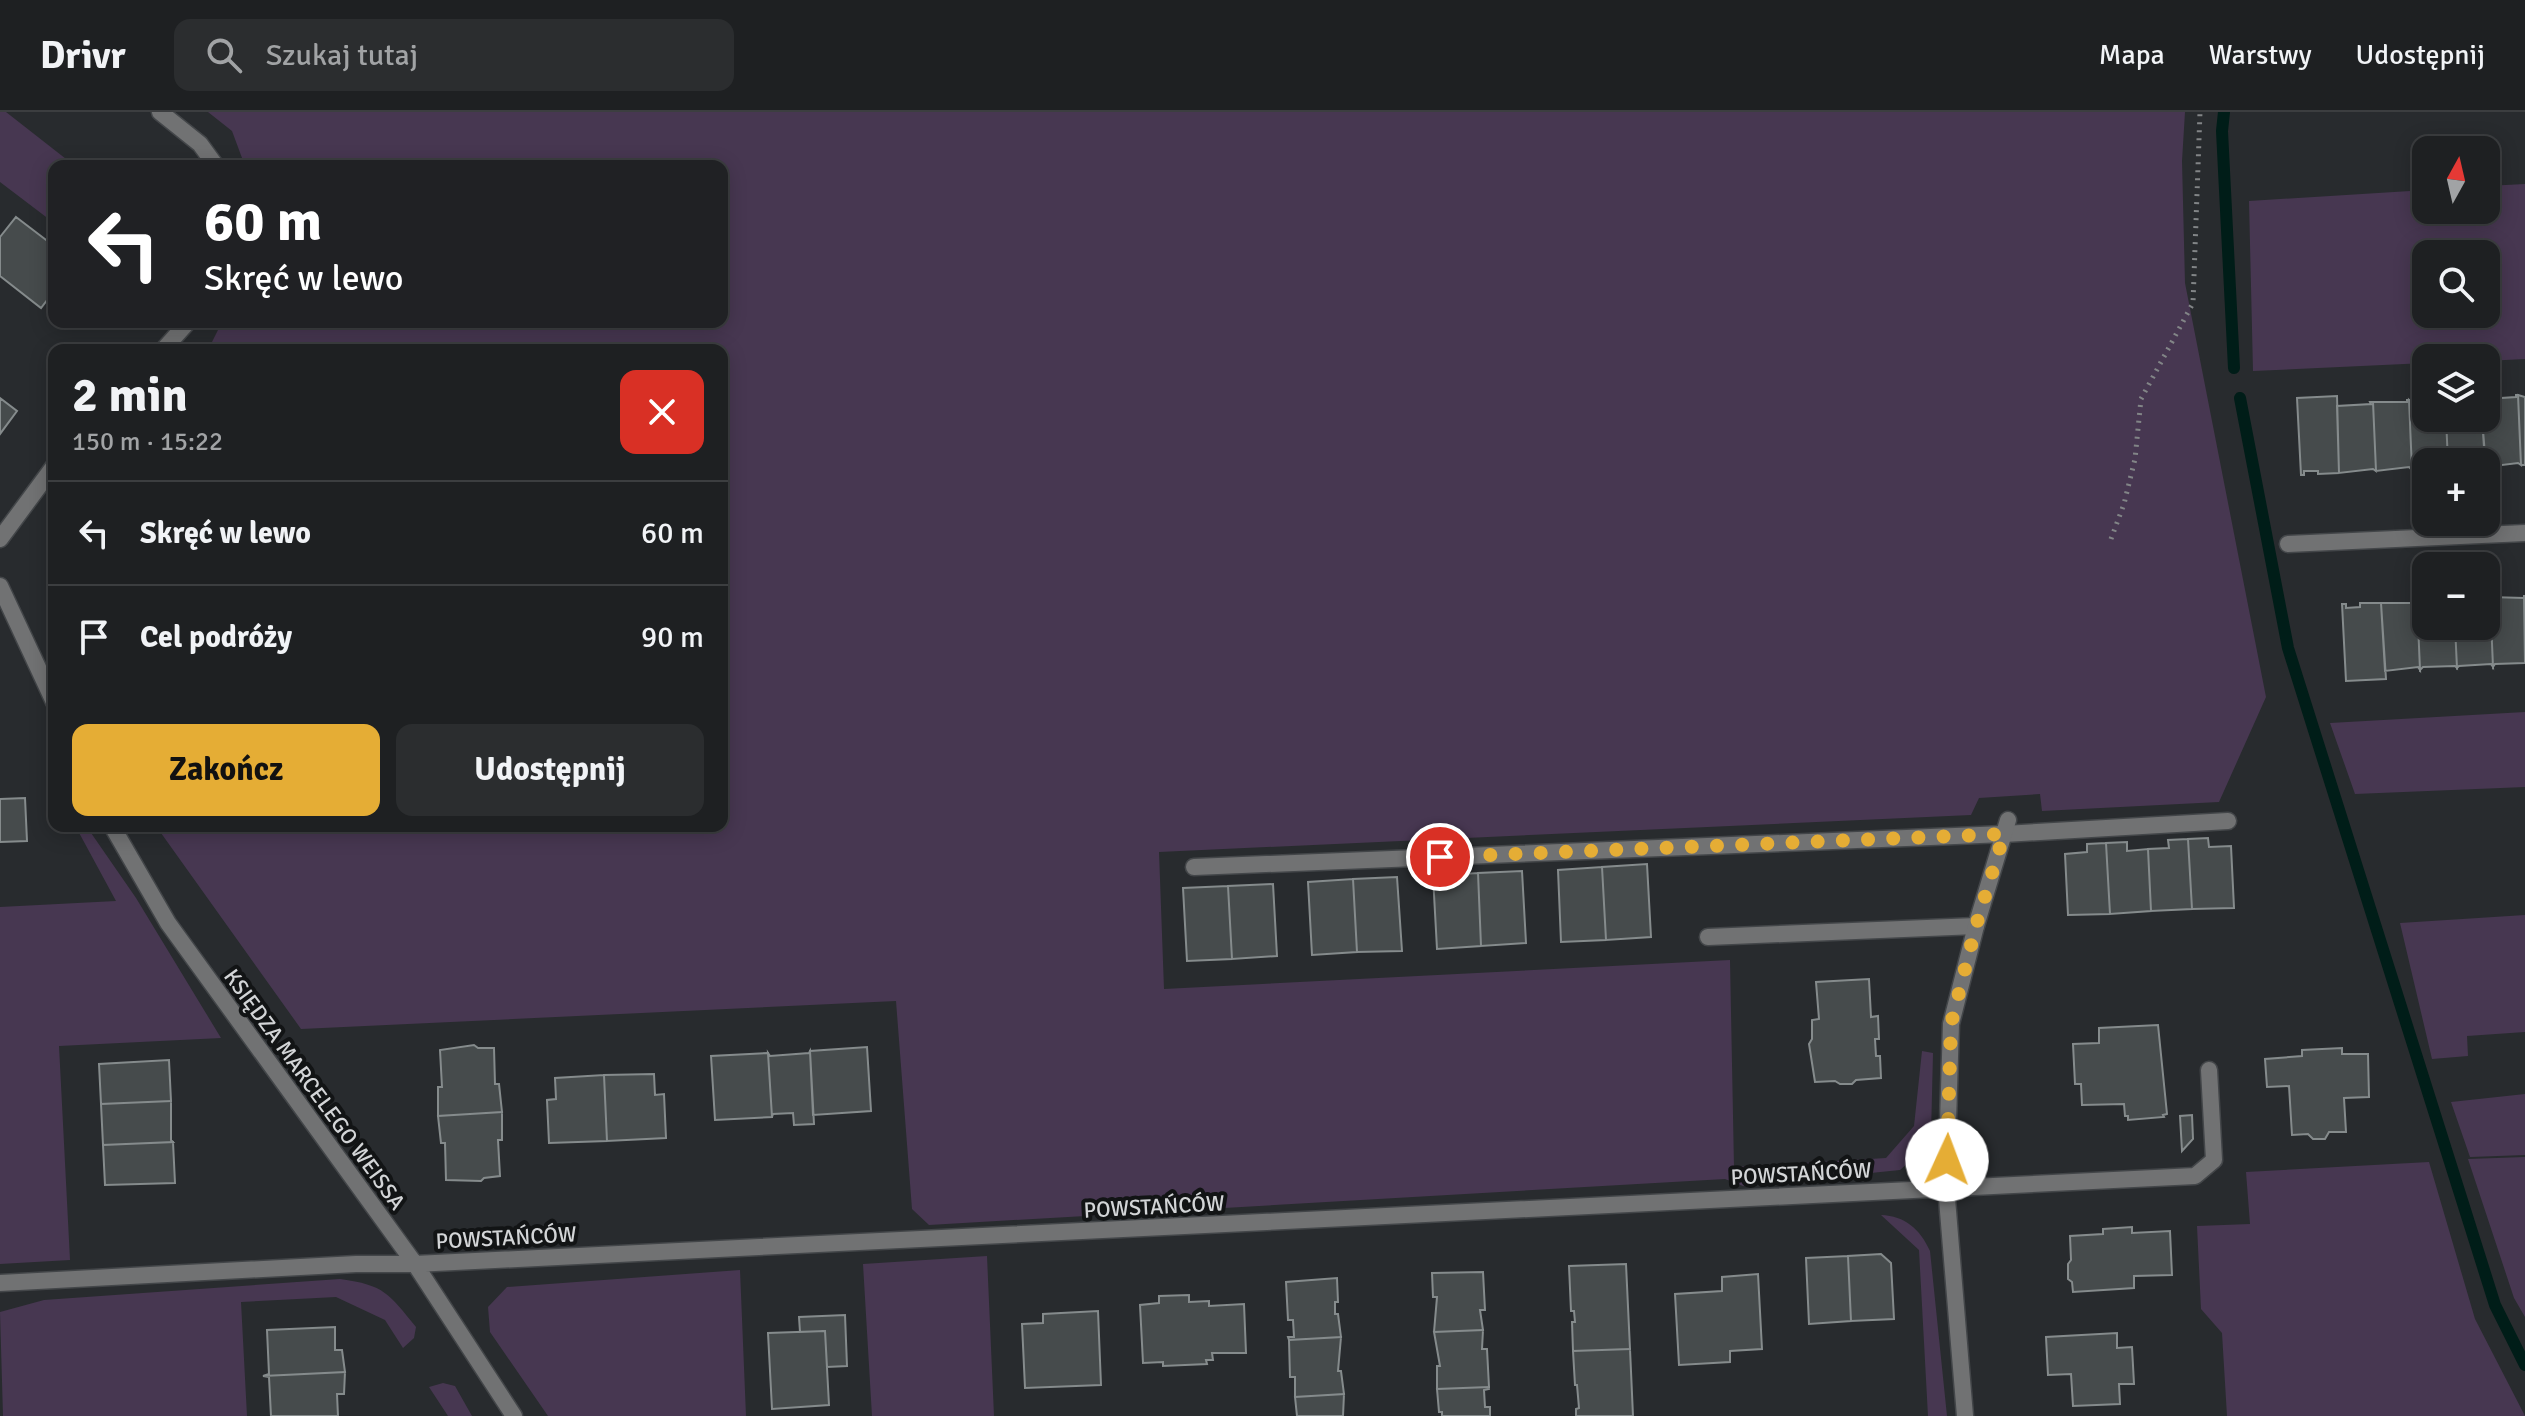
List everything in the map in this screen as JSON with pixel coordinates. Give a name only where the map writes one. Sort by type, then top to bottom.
[{"type":"street","points":[[160,112],[200,144],[212,160]]},
{"type":"street","points":[[168,344],[183,328]]},
{"type":"street","points":[[0,539],[48,474]]},
{"type":"street","points":[[2288,544],[2525,533]]},
{"type":"street","points":[[0,586],[48,689]]},
{"type":"street","points":[[1194,867],[2006,827],[2228,821]]},
{"type":"street","points":[[1965,1416],[1946,1187],[1951,1024],[2006,827]]},
{"type":"street","name":"KSIĘDZA MARCELEGO WEISSA","points":[[115,832],[168,923],[415,1264],[514,1416]]},
{"type":"street","points":[[1708,937],[1976,926]]},
{"type":"street","name":"POWSTAŃCÓW","points":[[0,1283],[2195,1176],[2214,1160],[2209,1070]]},
{"type":"path","points":[[2111,539],[2135,459],[2141,399],[2193,303],[2200,112]]},
{"type":"shaded area","points":[[0,112],[6,112],[67,160],[48,160],[48,218],[0,182]]},
{"type":"shaded area","points":[[208,112],[2185,112],[2182,161],[2185,283],[2266,697],[2219,802],[2042,811],[2040,794],[1979,798],[1971,815],[1159,852],[1164,989],[1730,960],[1734,1167],[1886,1158],[1914,1126],[1922,1051],[1933,1053],[1931,1135],[1926,1147],[1900,1170],[1743,1186],[1725,1179],[929,1225],[912,1209],[896,1001],[301,1029],[160,832],[728,832],[728,344],[211,344],[219,328],[728,328],[728,160],[243,160],[232,131]]},
{"type":"shaded area","points":[[2525,184],[2525,359],[2500,360],[2500,344],[2412,344],[2412,364],[2253,371],[2249,201],[2412,191],[2412,224],[2500,224],[2500,185]]},
{"type":"shaded area","points":[[2525,712],[2525,787],[2355,794],[2330,723]]},
{"type":"shaded area","points":[[79,832],[90,832],[136,898],[221,1038],[59,1046],[70,1260],[0,1264],[0,907],[116,901]]},
{"type":"shaded area","points":[[2525,915],[2525,1032],[2467,1036],[2468,1056],[2432,1059],[2400,923]]},
{"type":"shaded area","points":[[2525,1094],[2525,1155],[2470,1157],[2451,1102]]},
{"type":"shaded area","points":[[2525,1157],[2525,1317],[2514,1298],[2468,1159]]},
{"type":"shaded area","points":[[2429,1162],[2475,1319],[2525,1416],[2227,1416],[2222,1333],[2201,1309],[2197,1226],[2250,1224],[2246,1172]]},
{"type":"shaded area","points":[[1881,1215],[1911,1225],[1930,1251],[1947,1416],[1928,1416],[1919,1250]]},
{"type":"shaded area","points":[[987,1256],[994,1416],[872,1416],[863,1264]]},
{"type":"shaded area","points":[[740,1270],[746,1416],[548,1416],[490,1332],[488,1307],[507,1287]]},
{"type":"shaded area","points":[[340,1279],[367,1284],[385,1293],[416,1327],[414,1338],[403,1348],[385,1320],[336,1297],[241,1302],[247,1416],[3,1416],[0,1312],[44,1300]]},
{"type":"shaded area","points":[[443,1383],[455,1386],[472,1416],[448,1416],[429,1387]]},
{"type":"building","points":[[16,217],[48,241],[48,299],[41,308],[0,276],[0,237]]},
{"type":"building","points":[[2518,395],[2521,465],[2500,465],[2500,448],[2484,448],[2483,432],[2500,432],[2500,398]]},
{"type":"building","points":[[2518,395],[2525,397],[2525,465],[2521,465]]},
{"type":"building","points":[[2337,396],[2339,473],[2304,471],[2301,475],[2297,398]]},
{"type":"building","points":[[0,398],[17,411],[0,434]]},
{"type":"building","points":[[2409,400],[2412,470],[2409,467],[2376,471],[2373,402]]},
{"type":"building","points":[[2409,400],[2412,402],[2412,432],[2447,432],[2447,448],[2412,448],[2412,470]]},
{"type":"building","points":[[2373,402],[2376,471],[2339,473],[2337,406]]},
{"type":"building","points":[[2447,432],[2483,432],[2484,448],[2447,448]]},
{"type":"building","points":[[2524,595],[2525,663],[2495,664],[2493,667],[2492,640],[2500,640],[2500,597],[2524,598]]},
{"type":"building","points":[[2360,603],[2381,603],[2386,679],[2346,681],[2342,604],[2346,604],[2346,608],[2360,607]]},
{"type":"building","points":[[2381,603],[2412,603],[2412,640],[2419,640],[2420,670],[2418,667],[2385,671]]},
{"type":"building","points":[[2419,640],[2456,640],[2457,668],[2423,667],[2420,670]]},
{"type":"building","points":[[2456,640],[2492,640],[2493,667],[2491,664],[2457,668]]},
{"type":"building","points":[[25,798],[27,841],[0,842],[0,799]]},
{"type":"building","points":[[2208,838],[2209,847],[2231,846],[2234,908],[2192,909],[2188,839]]},
{"type":"building","points":[[2188,839],[2192,909],[2151,911],[2148,849],[2169,848],[2168,840]]},
{"type":"building","points":[[2127,842],[2127,851],[2148,849],[2151,911],[2110,914],[2106,843]]},
{"type":"building","points":[[2106,843],[2110,914],[2068,915],[2065,854],[2087,852],[2087,844]]},
{"type":"building","points":[[1647,864],[1651,937],[1606,940],[1602,867]]},
{"type":"building","points":[[1602,867],[1606,940],[1561,942],[1558,870]]},
{"type":"building","points":[[1522,871],[1526,943],[1481,946],[1478,873]]},
{"type":"building","points":[[1478,873],[1481,946],[1437,949],[1433,876]]},
{"type":"building","points":[[1397,877],[1402,951],[1357,952],[1353,879]]},
{"type":"building","points":[[1353,879],[1357,952],[1312,955],[1308,882]]},
{"type":"building","points":[[1273,884],[1277,956],[1232,959],[1228,886]]},
{"type":"building","points":[[1228,886],[1232,959],[1187,961],[1183,888]]},
{"type":"building","points":[[1869,979],[1871,1017],[1878,1016],[1879,1039],[1875,1039],[1881,1078],[1856,1080],[1852,1084],[1815,1082],[1809,1044],[1812,1020],[1819,1019],[1816,982]]},
{"type":"building","points":[[2158,1025],[2167,1114],[2164,1117],[2128,1120],[2124,1104],[2082,1105],[2081,1084],[2075,1084],[2073,1044],[2099,1043],[2099,1028]]},
{"type":"building","points":[[474,1045],[494,1048],[495,1084],[499,1084],[502,1112],[438,1116],[438,1087],[442,1087],[440,1050]]},
{"type":"building","points":[[867,1047],[871,1111],[813,1115],[810,1051]]},
{"type":"building","points":[[2342,1048],[2342,1054],[2368,1054],[2369,1097],[2344,1098],[2346,1132],[2329,1132],[2325,1139],[2313,1139],[2308,1134],[2292,1135],[2289,1086],[2267,1087],[2265,1059],[2302,1056],[2302,1050]]},
{"type":"building","points":[[810,1051],[814,1124],[794,1125],[793,1113],[773,1114],[772,1117],[768,1053],[770,1056]]},
{"type":"building","points":[[768,1053],[772,1117],[715,1120],[711,1056]]},
{"type":"building","points":[[169,1060],[171,1101],[101,1104],[99,1064]]},
{"type":"building","points":[[654,1074],[655,1095],[664,1094],[666,1138],[607,1141],[604,1075]]},
{"type":"building","points":[[604,1075],[607,1141],[549,1143],[547,1100],[556,1099],[555,1078]]},
{"type":"building","points":[[171,1101],[173,1142],[103,1145],[101,1104]]},
{"type":"building","points":[[502,1112],[502,1140],[498,1140],[500,1176],[481,1181],[446,1180],[445,1143],[441,1143],[438,1116]]},
{"type":"building","points":[[2192,1115],[2193,1139],[2182,1151],[2180,1116]]},
{"type":"building","points":[[173,1142],[175,1183],[105,1185],[103,1145]]},
{"type":"building","points":[[2132,1227],[2132,1233],[2170,1231],[2172,1275],[2134,1276],[2134,1288],[2073,1292],[2072,1282],[2068,1279],[2070,1236],[2103,1234],[2103,1229]]},
{"type":"building","points":[[1881,1254],[1891,1263],[1894,1319],[1851,1321],[1848,1256]]},
{"type":"building","points":[[1848,1256],[1851,1321],[1809,1324],[1806,1258]]},
{"type":"building","points":[[1626,1264],[1630,1349],[1573,1351],[1572,1322],[1575,1322],[1574,1311],[1571,1311],[1569,1266]]},
{"type":"building","points":[[1483,1272],[1485,1310],[1480,1310],[1483,1330],[1434,1332],[1437,1297],[1433,1297],[1432,1273]]},
{"type":"building","points":[[1758,1274],[1762,1349],[1730,1351],[1730,1362],[1679,1365],[1675,1294],[1722,1291],[1722,1277]]},
{"type":"building","points":[[1337,1278],[1335,1314],[1338,1314],[1341,1337],[1289,1340],[1288,1337],[1294,1337],[1293,1320],[1288,1320],[1286,1282]]},
{"type":"building","points":[[1189,1295],[1189,1302],[1209,1301],[1209,1306],[1244,1304],[1246,1353],[1212,1353],[1213,1360],[1206,1360],[1207,1364],[1163,1366],[1163,1362],[1143,1363],[1140,1305],[1159,1303],[1159,1296]]},
{"type":"building","points":[[1098,1311],[1101,1385],[1025,1388],[1022,1324],[1043,1323],[1043,1314]]},
{"type":"building","points":[[845,1315],[847,1366],[827,1367],[825,1331],[800,1332],[799,1317]]},
{"type":"building","points":[[335,1327],[335,1350],[342,1350],[345,1372],[263,1376],[269,1374],[267,1330]]},
{"type":"building","points":[[1483,1330],[1482,1349],[1487,1349],[1489,1387],[1437,1389],[1437,1366],[1440,1366],[1434,1332]]},
{"type":"building","points":[[825,1331],[829,1405],[772,1409],[768,1333]]},
{"type":"building","points":[[2117,1333],[2117,1348],[2132,1347],[2134,1384],[2119,1384],[2120,1404],[2073,1406],[2071,1374],[2048,1375],[2046,1337]]},
{"type":"building","points":[[1341,1337],[1338,1371],[1341,1371],[1344,1394],[1295,1397],[1295,1377],[1290,1377],[1289,1340]]},
{"type":"building","points":[[1630,1349],[1633,1416],[1576,1416],[1576,1409],[1579,1408],[1573,1351]]},
{"type":"building","points":[[345,1372],[344,1394],[337,1394],[338,1416],[271,1416],[269,1377],[263,1376]]},
{"type":"building","points":[[1489,1387],[1484,1390],[1485,1407],[1490,1407],[1490,1416],[1442,1416],[1439,1412],[1437,1389]]},
{"type":"building","points":[[1344,1394],[1343,1416],[1297,1416],[1295,1397]]},
{"type":"waterway","points":[[2224,112],[2222,131],[2234,368]]},
{"type":"waterway","points":[[2240,398],[2288,648],[2495,1305],[2525,1365]]},
{"type":"route","points":[[1440,857],[2004,834],[1951,1024],[1947,1160]]}]
